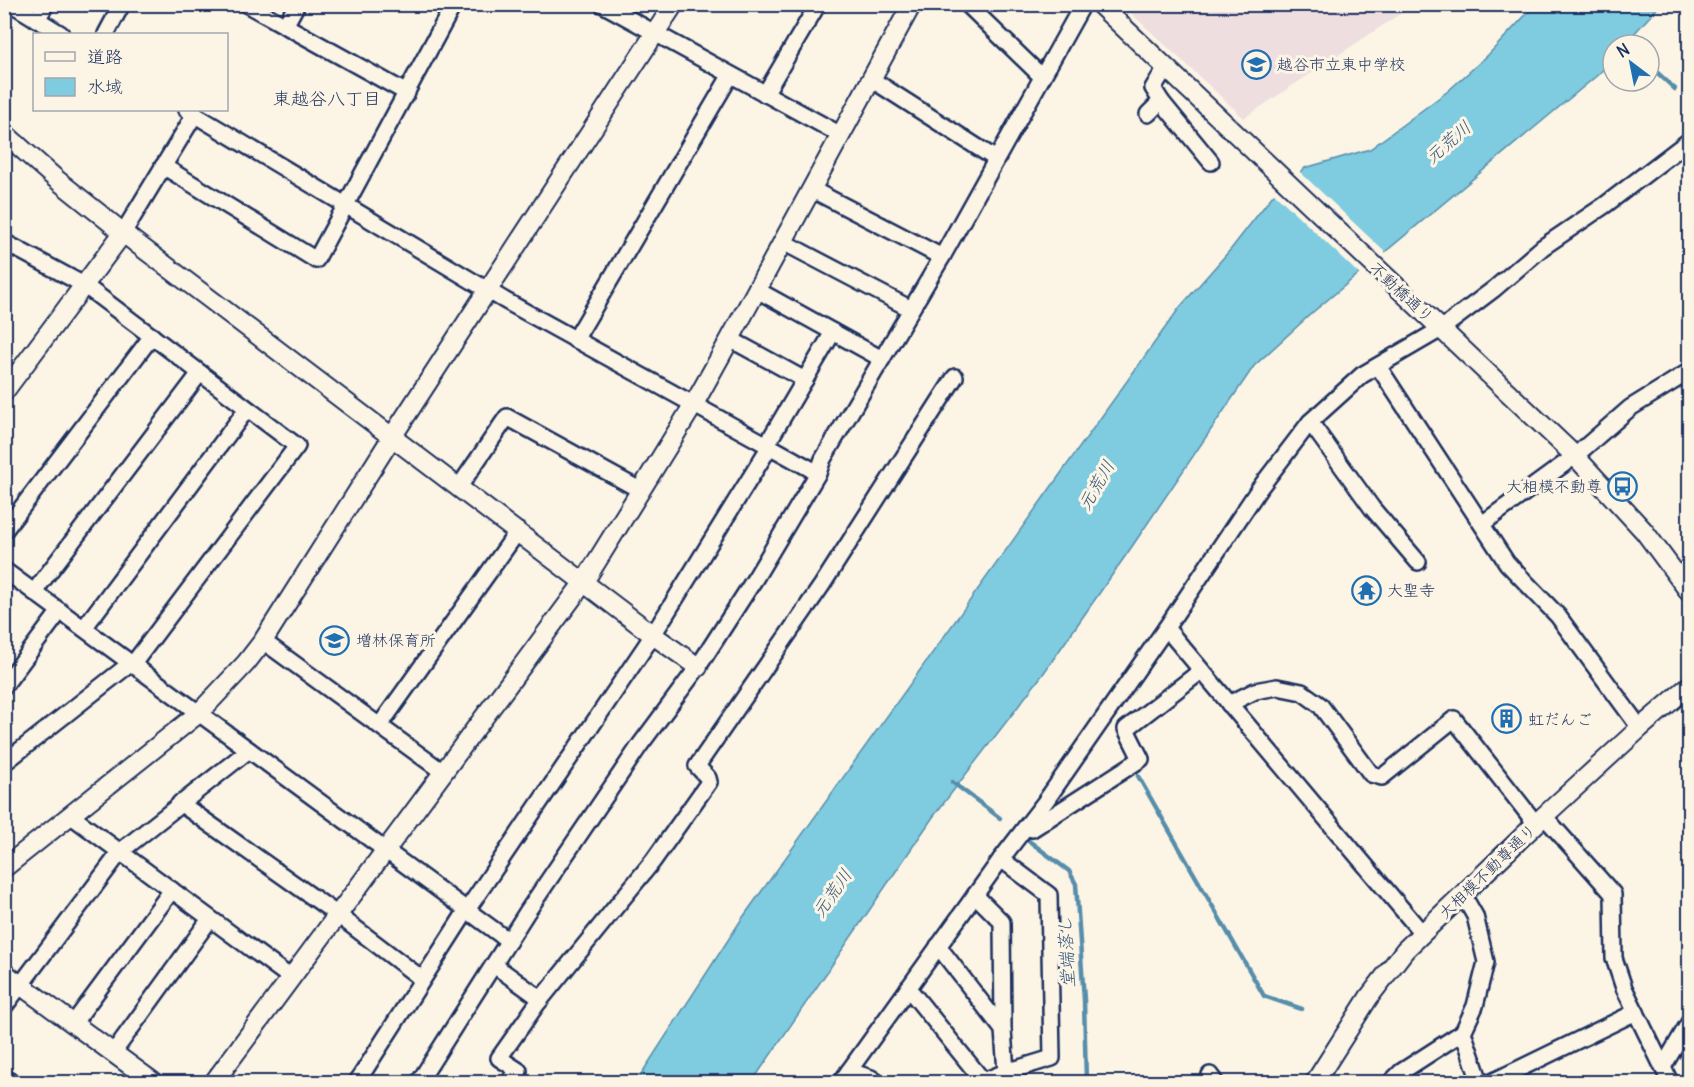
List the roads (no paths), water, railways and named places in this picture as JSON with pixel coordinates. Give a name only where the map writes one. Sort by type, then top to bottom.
[{"type":"street","points":[[12,4],[59,33]]},
{"type":"street","points":[[37,20],[46,4]]},
{"type":"street","points":[[107,33],[122,4]]},
{"type":"street","points":[[246,4],[407,93]]},
{"type":"street","points":[[285,26],[297,4]]},
{"type":"street","points":[[163,166],[316,260],[454,4]]},
{"type":"street","points":[[602,4],[841,135]]},
{"type":"street","points":[[4,868],[199,713],[246,663],[263,641],[392,437],[674,4]]},
{"type":"street","points":[[765,94],[818,4]]},
{"type":"street","points":[[214,1083],[584,582],[730,339],[912,4]]},
{"type":"street","points":[[967,4],[1042,77]]},
{"type":"street","points":[[419,1083],[509,941],[640,746],[698,667],[756,577],[942,257],[1083,4]]},
{"type":"street","name":"不動橋通り","points":[[1099,4],[1575,456],[1644,531],[1689,593]]},
{"type":"street","points":[[1165,69],[1153,88],[1211,162]]},
{"type":"street","points":[[575,340],[730,76]]},
{"type":"street","points":[[871,79],[996,159]]},
{"type":"street","points":[[1148,114],[1161,101]]},
{"type":"street","points":[[4,392],[123,233],[163,166],[191,112],[488,290],[818,473]]},
{"type":"street","points":[[4,133],[123,233],[698,667]]},
{"type":"street","points":[[874,1080],[845,1077],[1026,827],[1166,628],[1259,489],[1310,422],[1362,375],[1441,329],[1494,289],[1542,247],[1605,205],[1689,140]]},
{"type":"street","points":[[811,189],[942,257]]},
{"type":"street","points":[[4,242],[84,285],[297,446],[132,664],[4,763]]},
{"type":"street","points":[[783,242],[911,309]]},
{"type":"street","points":[[757,290],[882,359]]},
{"type":"street","points":[[357,1083],[466,910],[653,635],[768,445],[833,332]]},
{"type":"street","points":[[4,531],[152,336]]},
{"type":"street","points":[[730,339],[805,380]]},
{"type":"street","points":[[1378,366],[1507,563],[1558,616],[1640,728]]},
{"type":"street","points":[[1482,524],[1575,456],[1630,408],[1689,371]]},
{"type":"street","points":[[34,592],[200,373]]},
{"type":"street","points":[[509,1083],[519,1071],[499,1058],[541,999],[653,861],[709,782],[697,766],[822,585],[955,377]]},
{"type":"street","points":[[84,628],[247,409]]},
{"type":"street","points":[[459,487],[507,417],[640,490]]},
{"type":"street","points":[[1310,422],[1372,508],[1418,562]]},
{"type":"street","points":[[380,725],[518,531]]},
{"type":"street","points":[[4,570],[509,941]]},
{"type":"street","points":[[4,686],[60,611]]},
{"type":"street","points":[[1166,628],[1422,933]]},
{"type":"street","points":[[263,641],[442,772]]},
{"type":"street","points":[[1026,827],[1032,829],[1141,759],[1126,729],[1201,670]]},
{"type":"street","name":"大相模不動尊通り","points":[[1315,1083],[1369,997],[1405,950],[1540,820],[1689,685]]},
{"type":"street","points":[[1229,704],[1255,691],[1277,687],[1302,692],[1320,705],[1371,774],[1382,777],[1454,719],[1540,820],[1612,894],[1614,958],[1624,988],[1670,1083]]},
{"type":"street","points":[[4,1007],[121,851],[249,750]]},
{"type":"street","points":[[180,803],[338,915],[422,978]]},
{"type":"street","points":[[70,815],[291,978]]},
{"type":"street","points":[[908,988],[983,1082],[1006,1072],[1052,1058],[1049,895],[1001,859]]},
{"type":"street","points":[[73,1024],[172,890]]},
{"type":"street","points":[[975,895],[1002,922],[1002,1030],[1006,1072]]},
{"type":"street","points":[[1390,1083],[1401,1072],[1463,1032],[1475,1006],[1486,962],[1475,916],[1463,895]]},
{"type":"street","points":[[113,1053],[210,919]]},
{"type":"street","points":[[938,946],[1002,1030]]},
{"type":"street","points":[[494,965],[541,999]]},
{"type":"street","points":[[4,973],[153,1083]]},
{"type":"street","points":[[1492,1083],[1636,1012]]},
{"type":"street","points":[[1663,1067],[1689,1021]]},
{"type":"street","points":[[1463,1032],[1480,1083]]},
{"type":"street","points":[[859,1057],[874,1080]]},
{"type":"street","points":[[4,1077],[12,1083]]},
{"type":"water","name":"元荒川","points":[[1535,5],[1660,5],[1635,33],[1601,33],[1600,73],[1313,312],[1254,366],[1043,674],[933,817],[752,1082],[636,1082],[741,920],[1180,307],[1231,249],[1273,195],[1305,168],[1370,149],[1448,91],[1488,55]]},
{"type":"waterway","points":[[1661,76],[1675,89]]},
{"type":"waterway","points":[[1138,776],[1264,996],[1302,1009]]},
{"type":"waterway","name":"堂端落し","points":[[952,782],[1000,818]]},
{"type":"waterway","name":"堂端落し","points":[[1029,841],[1069,871],[1076,884],[1084,1000],[1086,1082]]},
{"type":"place","name":"越谷市立東中学校","points":[[1256,64]]},
{"type":"place","name":"大相模不動尊","points":[[1623,486]]},
{"type":"place","name":"大聖寺","points":[[1366,590]]},
{"type":"place","name":"増林保育所","points":[[335,640]]},
{"type":"place","name":"虹だんご","points":[[1507,719]]},
{"type":"district","name":"東越谷八丁目","points":[[327,98]]}]
